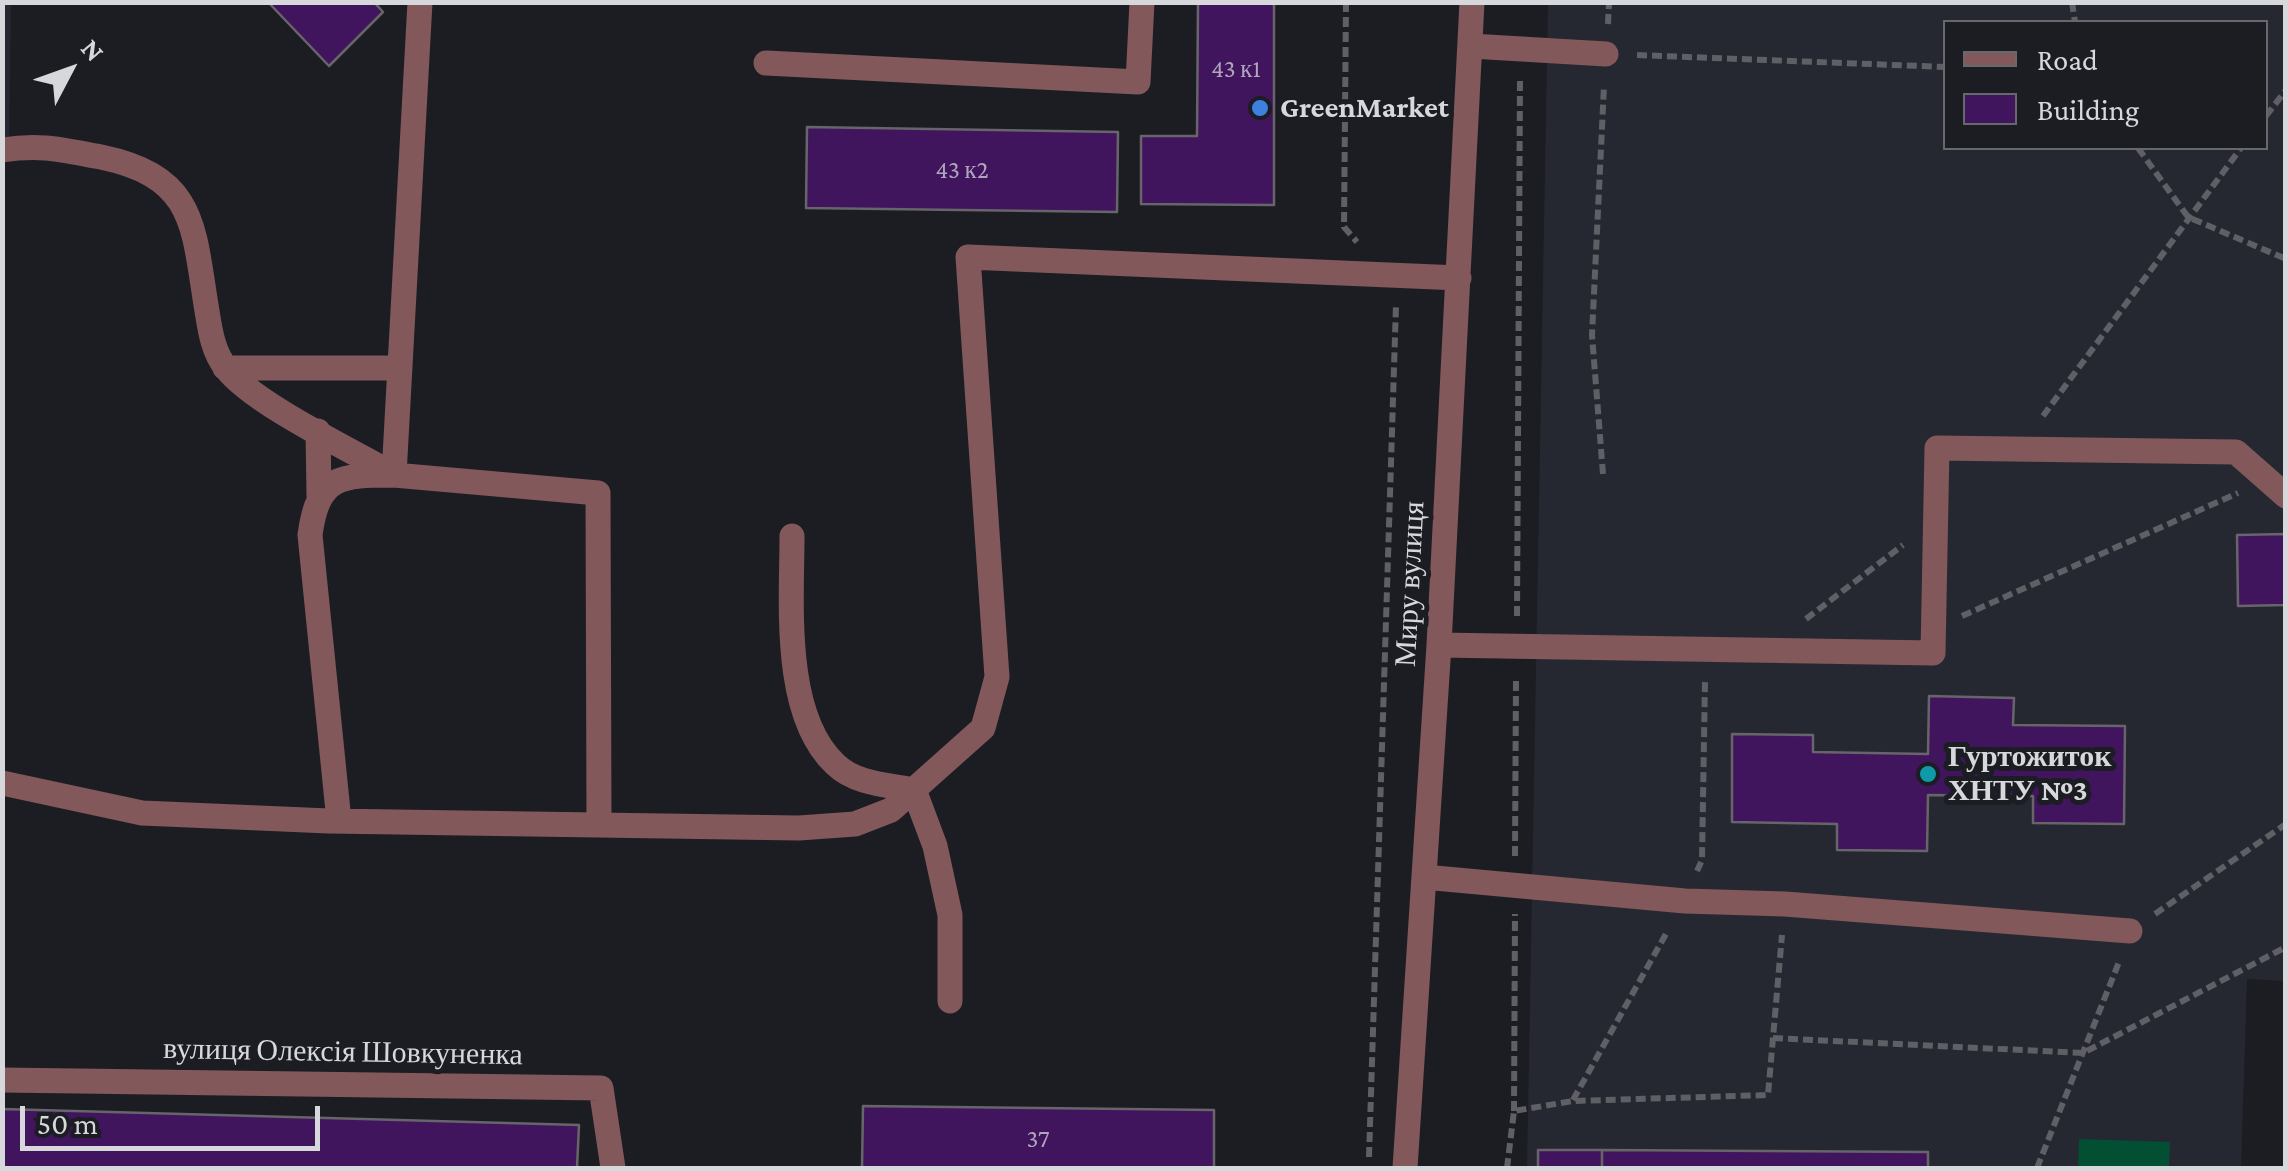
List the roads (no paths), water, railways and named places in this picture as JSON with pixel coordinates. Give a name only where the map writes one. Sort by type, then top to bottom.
[{"type":"street","points":[[394,475],[420,2]]},
{"type":"street","points":[[766,64],[1138,82],[1142,2]]},
{"type":"street","name":"Миру вулиця","points":[[1405,1168],[1439,646],[1472,2]]},
{"type":"street","points":[[1471,46],[1606,54]]},
{"type":"street","points":[[2,150],[36,144],[134,164],[163,180],[181,202],[194,233],[211,338],[226,368],[253,393],[394,475]]},
{"type":"street","points":[[2,783],[142,813],[339,821],[798,828],[855,824],[891,810],[983,728],[996,677],[968,257],[1458,278]]},
{"type":"street","points":[[226,368],[400,368]]},
{"type":"street","points":[[318,431],[320,496]]},
{"type":"street","points":[[1439,646],[1933,652],[1937,448],[2236,452],[2276,488]]},
{"type":"street","points":[[339,821],[310,535],[313,512],[332,483],[350,475],[394,475],[598,493],[599,825]]},
{"type":"street","points":[[792,536],[791,634],[802,702],[817,742],[836,766],[860,780],[914,790]]},
{"type":"street","points":[[914,790],[935,846],[950,915],[950,1002]]},
{"type":"street","points":[[1424,877],[1684,901],[1785,904],[2130,931]]},
{"type":"street","name":"вулиця Олексія Шовкуненка","points":[[2,1080],[601,1088],[613,1168]]},
{"type":"place","name":"GreenMarket","points":[[1260,108]]},
{"type":"place","name":"Гуртожиток ХНТУ №3","points":[[1928,774]]}]
